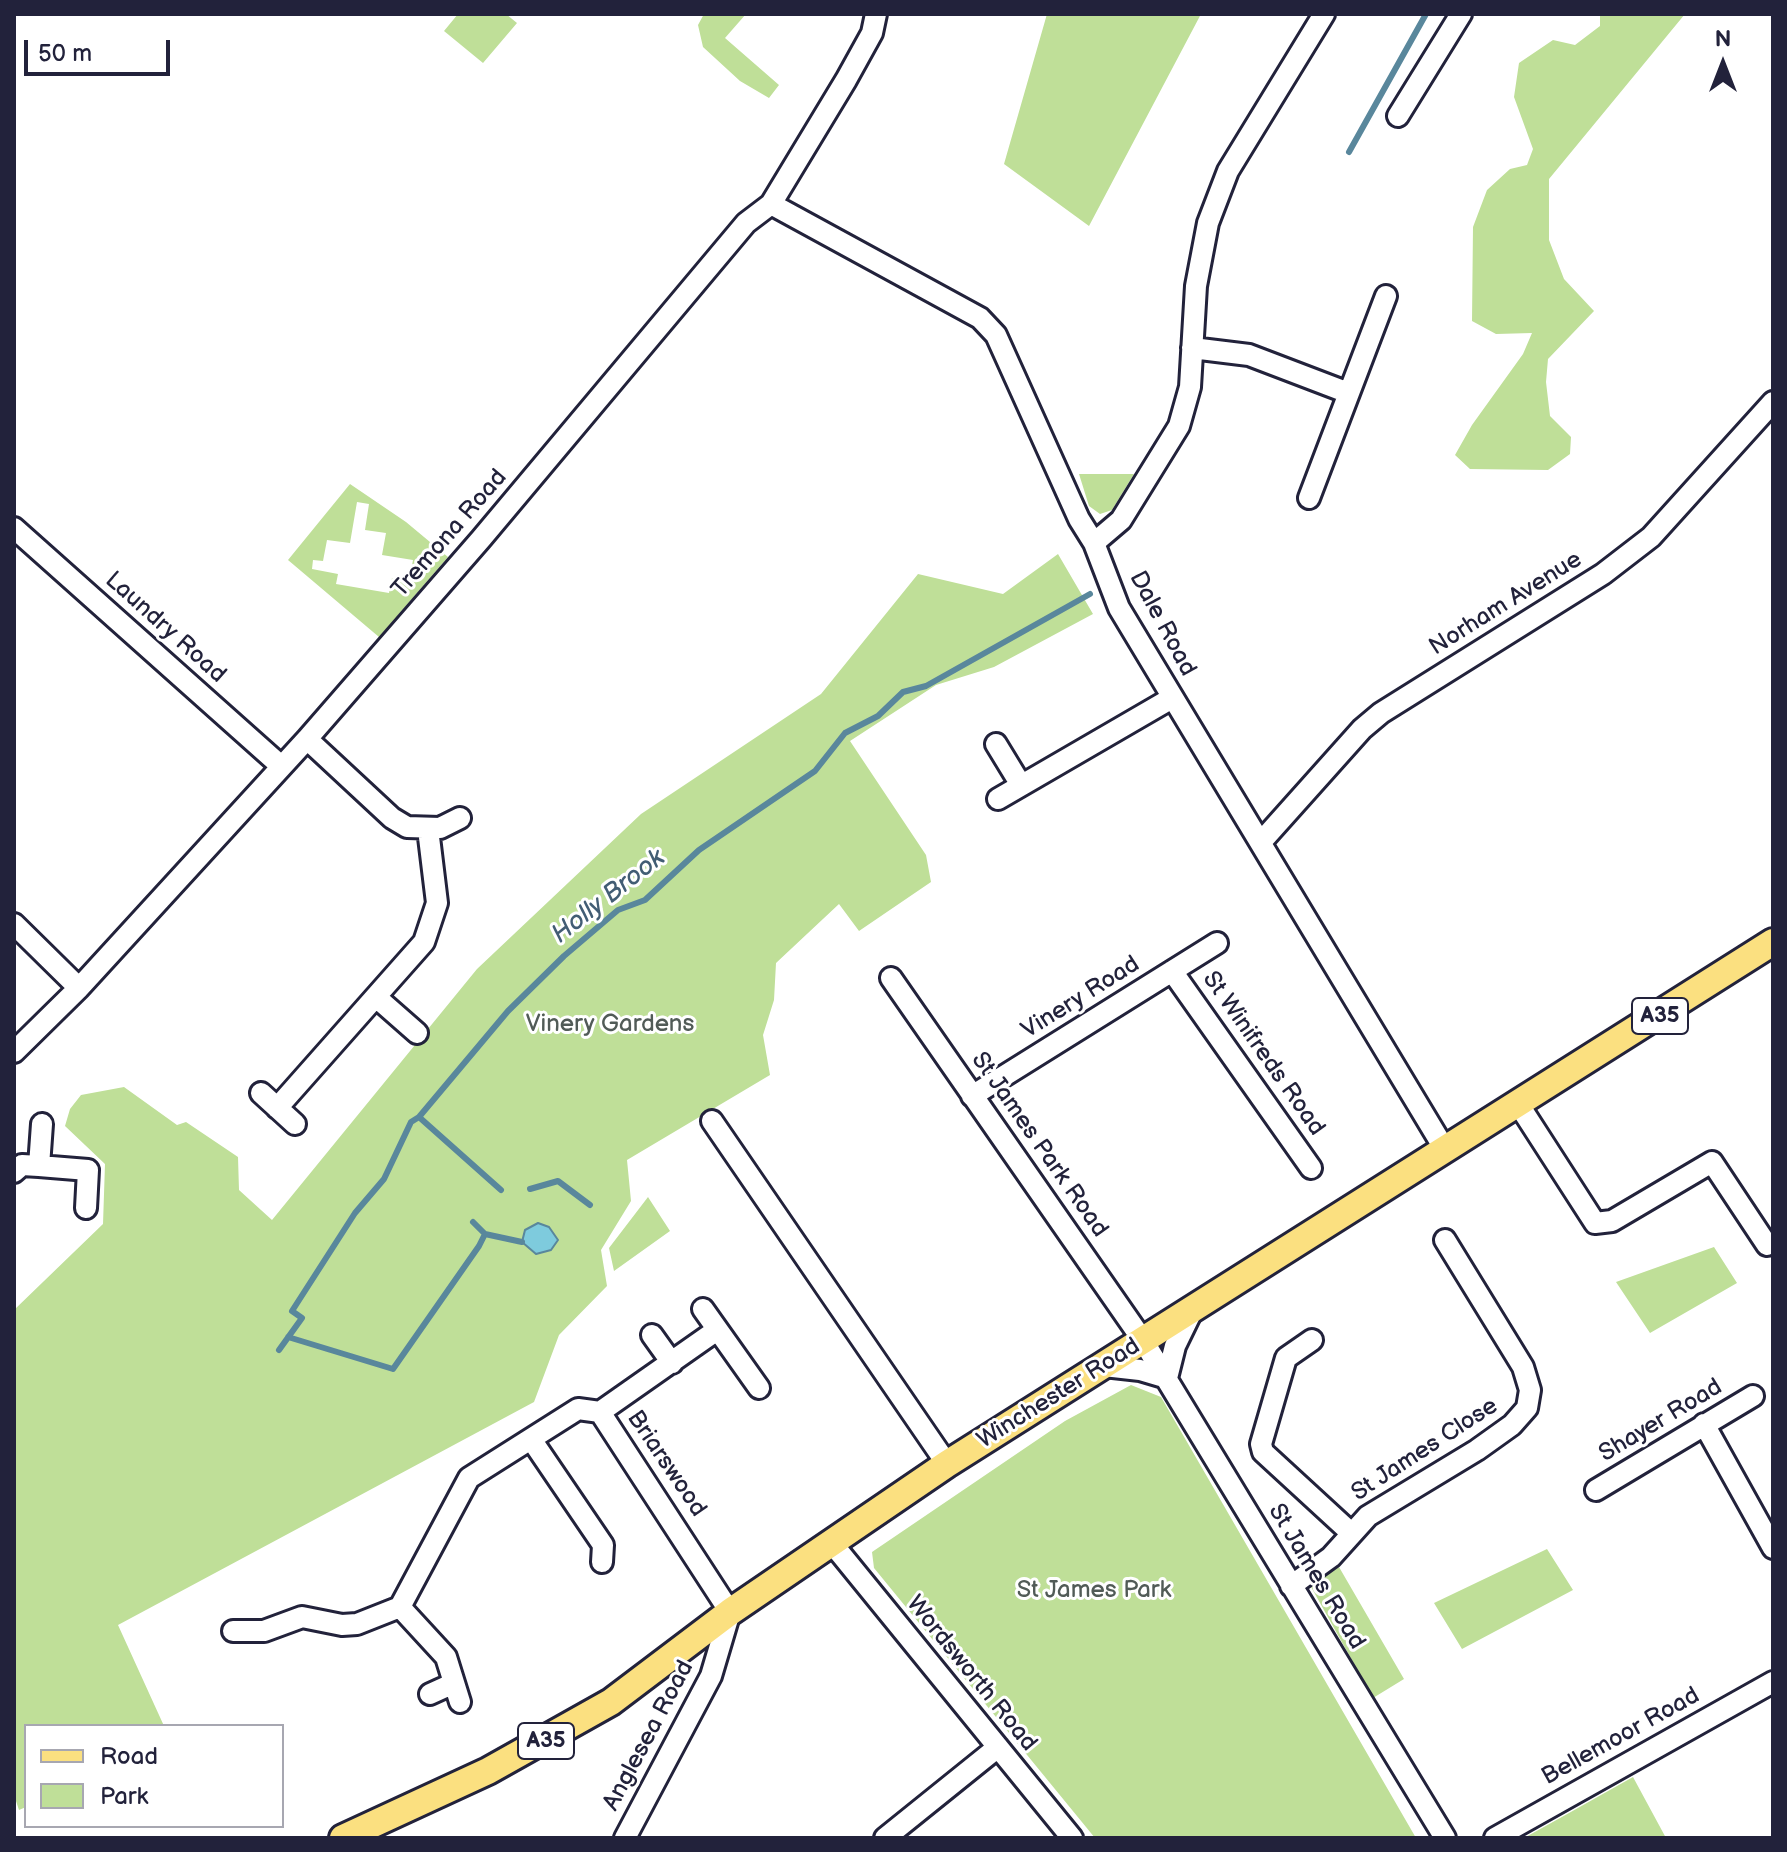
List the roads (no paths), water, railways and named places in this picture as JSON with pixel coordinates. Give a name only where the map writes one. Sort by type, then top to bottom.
[{"type":"main road","name":"Winchester Road","points":[[343,1838],[547,1740],[611,1702],[730,1612],[947,1464],[1144,1342],[1517,1102],[1685,1001],[1773,942]]},
{"type":"street","name":"Tremona Road","points":[[14,1052],[79,988],[307,739],[481,539],[746,223],[771,204],[853,69],[872,33],[876,14]]},
{"type":"street","points":[[1094,543],[1121,520],[1179,426],[1190,387],[1196,286],[1208,223],[1228,171],[1324,14]]},
{"type":"street","points":[[1398,116],[1419,99],[1461,14]]},
{"type":"street","name":"Dale Road","points":[[771,204],[980,318],[996,335],[1079,519],[1094,543],[1119,608],[1444,1148]]},
{"type":"street","points":[[1309,498],[1346,392],[1386,296]]},
{"type":"street","points":[[1192,348],[1249,355],[1346,392]]},
{"type":"street","name":"Norham Avenue","points":[[1261,842],[1362,729],[1381,713],[1603,574],[1651,537],[1772,407]]},
{"type":"street","name":"Laundry Road","points":[[14,528],[281,766]]},
{"type":"street","points":[[998,799],[1172,698]]},
{"type":"street","points":[[307,739],[392,818],[407,827],[428,829],[460,818]]},
{"type":"street","points":[[996,744],[1021,785]]},
{"type":"street","points":[[277,1108],[424,942],[437,903],[428,829]]},
{"type":"street","points":[[14,924],[79,988]]},
{"type":"street","name":"Vinery Road","points":[[972,1096],[1217,943]]},
{"type":"street","name":"St Winifreds Road","points":[[1172,971],[1311,1168]]},
{"type":"street","name":"St James Park Road","points":[[891,978],[1144,1342]]},
{"type":"street","points":[[376,997],[417,1033]]},
{"type":"street","points":[[261,1093],[295,1124]]},
{"type":"street","points":[[1517,1102],[1595,1223],[1612,1221],[1712,1162],[1767,1245]]},
{"type":"street","points":[[712,1121],[947,1464]]},
{"type":"street","points":[[39,1166],[42,1124]]},
{"type":"street","points":[[14,1172],[22,1165],[88,1170],[86,1208]]},
{"type":"street","name":"St James Close","points":[[1291,1586],[1331,1557],[1350,1532],[1368,1516],[1512,1425],[1527,1408],[1530,1390],[1523,1367],[1479,1276],[1445,1240]]},
{"type":"street","points":[[703,1309],[759,1388]]},
{"type":"street","points":[[1104,1366],[1140,1370],[1167,1378],[1175,1346],[1193,1309]]},
{"type":"street","points":[[600,1412],[717,1330]]},
{"type":"street","points":[[652,1335],[672,1363]]},
{"type":"street","name":"St James Close","points":[[1312,1340],[1286,1358],[1261,1444],[1263,1452],[1350,1532]]},
{"type":"street","name":"St James Road","points":[[1144,1342],[1445,1838]]},
{"type":"street","name":"Shayer Road","points":[[1596,1490],[1753,1396]]},
{"type":"street","name":"Briarswood","points":[[400,1607],[469,1478],[578,1409],[600,1412],[730,1612]]},
{"type":"street","points":[[1704,1424],[1773,1548]]},
{"type":"street","points":[[531,1439],[603,1545],[602,1562]]},
{"type":"street","name":"Wordsworth Road","points":[[831,1542],[1068,1837]]},
{"type":"street","points":[[233,1631],[264,1631],[302,1617],[342,1625],[357,1624],[400,1607],[446,1657],[456,1693],[430,1694]]},
{"type":"street","name":"Anglesea Road","points":[[625,1838],[711,1676],[730,1612]]},
{"type":"street","name":"Bellemoor Road","points":[[1495,1838],[1773,1682]]},
{"type":"street","points":[[885,1838],[998,1747]]},
{"type":"water","points":[[538,1223],[549,1227],[558,1240],[551,1250],[536,1254],[522,1242],[525,1230]]},
{"type":"waterway","name":"Holly Brook","points":[[1349,152],[1426,14]]},
{"type":"waterway","name":"Holly Brook","points":[[279,1350],[302,1318],[292,1311],[355,1213],[384,1179],[411,1122],[419,1117],[508,1011],[564,956],[618,910],[645,900],[699,850],[815,771],[845,733],[878,716],[903,692],[926,686],[1090,594]]},
{"type":"waterway","points":[[419,1117],[501,1190]]},
{"type":"waterway","points":[[530,1189],[558,1181],[590,1205]]},
{"type":"waterway","points":[[288,1337],[393,1369],[479,1246],[485,1234],[473,1222]]},
{"type":"waterway","points":[[485,1234],[522,1242]]},
{"type":"park label","name":"Vinery Gardens","points":[[610,1025]]},
{"type":"park label","name":"St James Park","points":[[1094,1591]]}]
